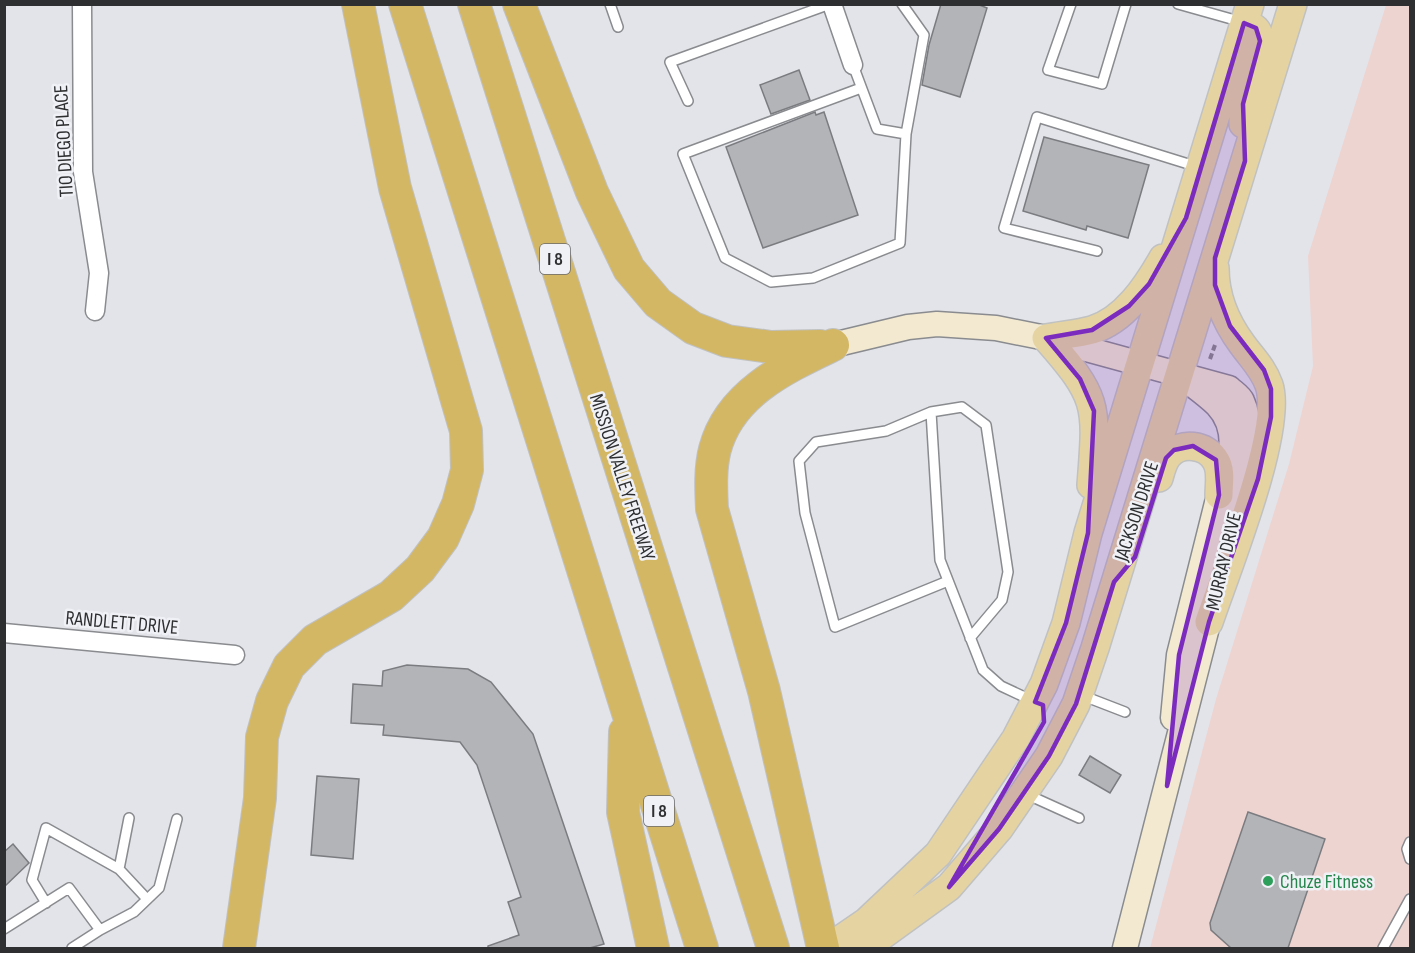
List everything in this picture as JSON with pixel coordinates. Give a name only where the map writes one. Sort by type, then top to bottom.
[{"type":"highway","points":[[239,948],[260,798],[262,737],[272,701],[289,666],[315,640],[391,596],[420,569],[443,538],[458,504],[467,470],[466,430],[395,188],[358,4]]},
{"type":"highway","name":"I 8","points":[[405,4],[702,948]]},
{"type":"highway","name":"MISSION VALLEY FREEWAY","points":[[474,4],[773,948]]},
{"type":"highway","points":[[519,4],[592,192],[629,269],[658,303],[693,328],[728,341],[771,347],[833,345]]},
{"type":"highway","points":[[823,948],[764,691],[712,508],[711,477],[715,448],[730,415],[754,389],[790,366],[833,345]]},
{"type":"highway","points":[[625,708],[623,812],[651,939]]},
{"type":"main road","name":"JACKSON DRIVE","points":[[865,948],[949,887],[999,829],[1049,756],[1079,694],[1180,375],[1293,4]]},
{"type":"main road","points":[[1245,161],[1243,104],[1260,41],[1256,28],[1247,14]]},
{"type":"main road","name":"JACKSON DRIVE","points":[[828,948],[866,922],[938,854],[1010,747],[1044,684],[1066,623],[1088,533],[1247,14]]},
{"type":"main road","points":[[1088,533],[1095,432],[1094,411],[1090,395],[1080,379],[1046,338],[1092,330],[1129,306],[1149,284],[1186,218]]},
{"type":"main road","points":[[1209,622],[1258,479],[1270,429],[1272,405],[1264,370],[1242,344],[1220,304],[1215,285],[1215,258]]},
{"type":"main road","name":"MURRAY DRIVE","points":[[833,345],[875,333],[937,324],[996,328],[1046,338],[1229,388],[1242,399],[1248,423],[1241,483],[1209,622],[1125,948]]},
{"type":"main road","name":"MURRAY DRIVE","points":[[1167,786],[1179,655],[1219,495],[1229,473],[1232,452],[1229,430],[1218,406],[1180,375]]},
{"type":"main road","points":[[1114,582],[1135,557],[1166,458],[1174,450],[1193,446],[1208,452],[1219,468],[1219,495]]},
{"type":"main road","points":[[949,887],[1041,730],[1046,714],[1044,707],[1035,702]]},
{"type":"street","name":"TIO DIEGO PLACE","points":[[82,4],[83,172],[99,273],[94,310]]},
{"type":"street","points":[[831,4],[853,65]]},
{"type":"street","name":"RANDLETT DRIVE","points":[[4,633],[235,655]]},
{"type":"lane","points":[[610,4],[618,27]]},
{"type":"lane","points":[[688,101],[670,62],[831,4]]},
{"type":"lane","points":[[861,88],[683,154],[725,258],[771,282],[813,278],[900,243],[906,134],[924,35],[902,4]]},
{"type":"lane","points":[[1071,4],[1048,70],[1102,84],[1126,4]]},
{"type":"lane","points":[[1178,4],[1247,14]]},
{"type":"lane","points":[[853,65],[877,129],[906,134]]},
{"type":"lane","points":[[1097,251],[1004,228],[1037,117],[1200,168]]},
{"type":"lane","points":[[948,580],[835,627],[805,513],[799,460],[816,442],[886,431],[931,412],[962,407],[986,425],[1008,572],[1002,600],[970,638]]},
{"type":"lane","points":[[931,412],[940,560],[983,670],[1001,686],[1035,702]]},
{"type":"lane","points":[[1079,694],[1125,712]]},
{"type":"lane","points":[[1023,793],[1078,818]]},
{"type":"lane","points":[[119,869],[129,818]]},
{"type":"lane","points":[[72,948],[134,912],[159,888],[177,819]]},
{"type":"lane","points":[[46,903],[32,880],[46,828],[119,869],[147,899]]},
{"type":"lane","points":[[1410,842],[1407,849],[1410,859]]},
{"type":"lane","points":[[4,930],[69,888],[100,930]]},
{"type":"lane","points":[[1383,948],[1410,899]]},
{"type":"highlighted area","points":[[1244,23],[1256,28],[1260,41],[1243,104],[1245,161],[1215,258],[1215,285],[1230,326],[1264,370],[1271,389],[1271,417],[1258,479],[1209,622],[1167,786],[1179,655],[1219,495],[1216,460],[1193,446],[1174,450],[1166,458],[1135,557],[1114,582],[1076,704],[1049,756],[999,829],[949,887],[1044,722],[1043,705],[1035,702],[1066,623],[1088,533],[1094,411],[1080,379],[1046,338],[1092,330],[1129,306],[1149,284],[1186,218]]},
{"type":"shaded area","points":[[1386,5],[1410,5],[1410,948],[1150,948],[1216,699],[1289,464],[1313,366],[1308,256]]},
{"type":"building","points":[[941,4],[977,4],[987,8],[960,97],[922,85],[929,45]]},
{"type":"building","points":[[799,70],[810,100],[771,114],[760,85]]},
{"type":"building","points":[[815,112],[816,115],[824,112],[858,215],[763,248],[726,147]]},
{"type":"building","points":[[1044,137],[1149,165],[1128,238],[1087,226],[1086,230],[1023,211]]},
{"type":"building","points":[[407,665],[468,669],[491,682],[533,734],[604,944],[590,948],[488,948],[488,946],[519,935],[508,902],[521,897],[477,765],[460,742],[383,735],[384,725],[351,723],[353,684],[382,686],[383,671]]},
{"type":"building","points":[[1090,756],[1121,775],[1110,793],[1079,775]]},
{"type":"building","points":[[317,776],[359,779],[353,859],[311,855]]},
{"type":"building","name":"Chuze Fitness","points":[[1248,812],[1325,839],[1288,948],[1231,948],[1211,930],[1210,923]]},
{"type":"building","points":[[13,844],[29,863],[4,887],[4,852]]},
{"type":"place","name":"Chuze Fitness","points":[[1268,881]]}]
